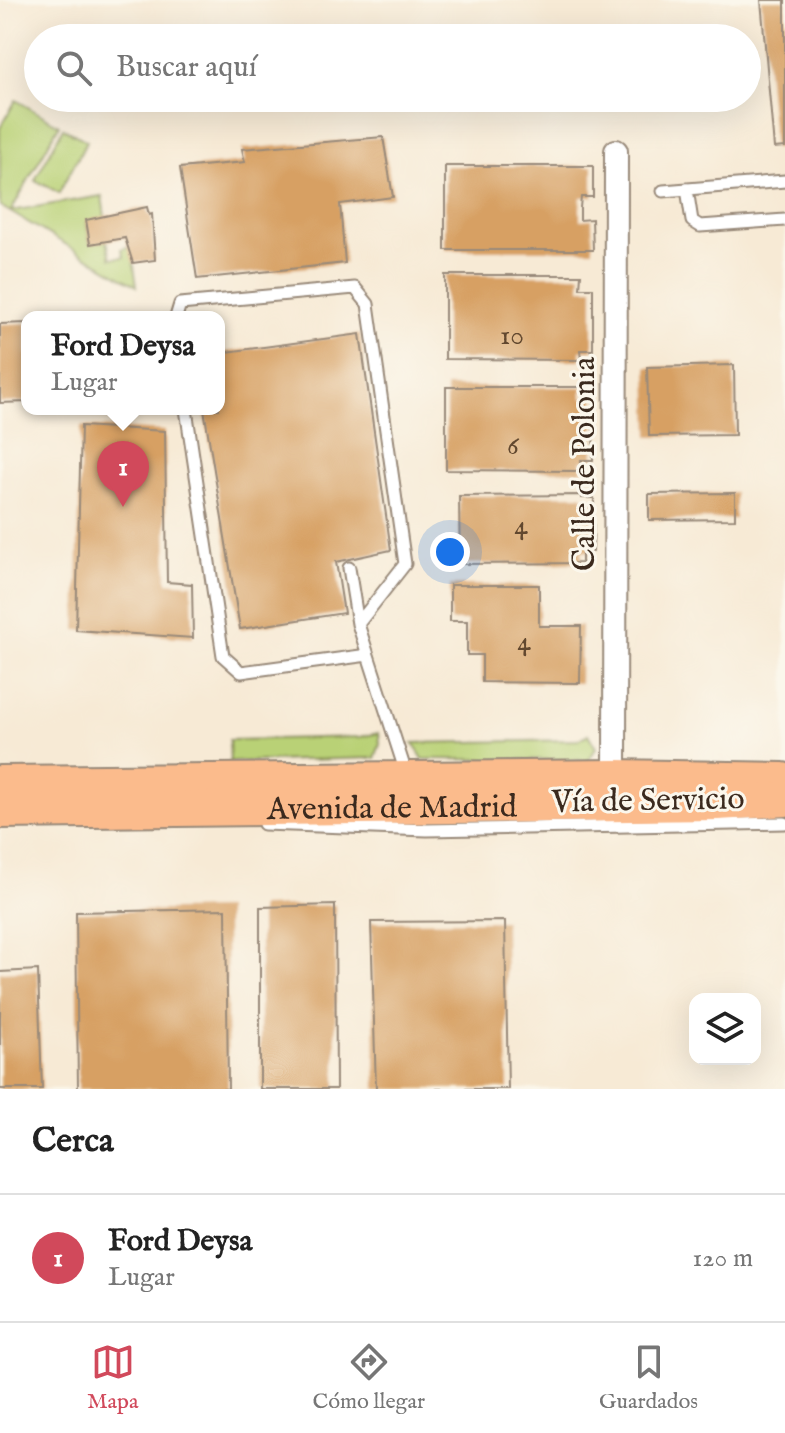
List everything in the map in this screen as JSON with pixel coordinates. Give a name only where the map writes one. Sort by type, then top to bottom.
[{"type":"main road","name":"Avenida de Madrid","points":[[0,783],[615,777],[785,799]]},
{"type":"main road","name":"Avenida de Madrid","points":[[0,812],[717,790],[785,780]]},
{"type":"street","name":"Calle de Polonia","points":[[615,777],[616,151]]},
{"type":"lane","points":[[663,191],[785,181]]},
{"type":"lane","points":[[687,189],[692,221],[700,226],[785,220]]},
{"type":"lane","points":[[178,311],[180,304],[355,288],[368,304],[405,564],[358,624]]},
{"type":"lane","points":[[187,415],[223,656],[241,672],[368,655]]},
{"type":"lane","points":[[349,568],[358,624],[408,781]]},
{"type":"lane","points":[[0,812],[224,822]]},
{"type":"lane","name":"Vía de Servicio","points":[[255,824],[427,830],[785,823]]},
{"type":"green space","points":[[16,100],[24,105],[24,112],[37,112],[59,125],[11,211],[102,196],[105,217],[86,221],[90,243],[107,241],[111,258],[124,257],[122,249],[131,246],[137,286],[0,206],[0,128]]},
{"type":"green space","points":[[63,128],[87,141],[59,193],[35,180]]},
{"type":"green space","points":[[379,733],[380,744],[375,758],[230,762],[229,740],[360,737]]},
{"type":"green space","points":[[588,734],[596,748],[589,760],[423,759],[413,743],[579,740]]},
{"type":"building","points":[[761,0],[785,0],[785,147],[774,148]]},
{"type":"building","points":[[383,137],[393,197],[340,204],[345,263],[197,279],[180,168],[245,162],[242,149]]},
{"type":"building","points":[[445,166],[593,166],[593,197],[581,197],[580,220],[592,219],[593,250],[445,250]]},
{"type":"building","points":[[147,207],[149,215],[152,214],[155,260],[133,263],[125,238],[90,244],[86,220]]},
{"type":"building","points":[[445,275],[581,275],[580,288],[593,288],[593,350],[580,350],[581,360],[445,359]]},
{"type":"building","points":[[21,323],[21,402],[0,403],[0,324]]},
{"type":"building","points":[[360,334],[391,550],[336,562],[344,613],[240,629],[205,415],[225,415],[225,352]]},
{"type":"building","points":[[734,365],[735,435],[649,436],[647,367]]},
{"type":"building","points":[[446,387],[582,387],[582,398],[594,398],[593,460],[581,460],[582,471],[446,470]]},
{"type":"building","points":[[81,426],[165,431],[167,582],[192,584],[193,638],[76,630]]},
{"type":"building","points":[[735,493],[735,519],[649,520],[649,494]]},
{"type":"building","points":[[582,495],[582,498],[594,498],[593,552],[582,551],[582,563],[460,564],[459,496]]},
{"type":"building","points":[[450,585],[539,585],[539,626],[581,626],[580,683],[482,682],[482,655],[467,655],[467,621],[450,621]]},
{"type":"building","points":[[335,905],[336,1089],[260,1089],[260,907]]},
{"type":"building","points":[[226,909],[228,1089],[78,1089],[76,912]]},
{"type":"building","points":[[505,921],[508,1089],[376,1089],[371,922]]},
{"type":"building","points":[[38,970],[42,1089],[0,1089],[0,972]]},
{"type":"place","name":"Ford Deysa","points":[[123,507]]}]
